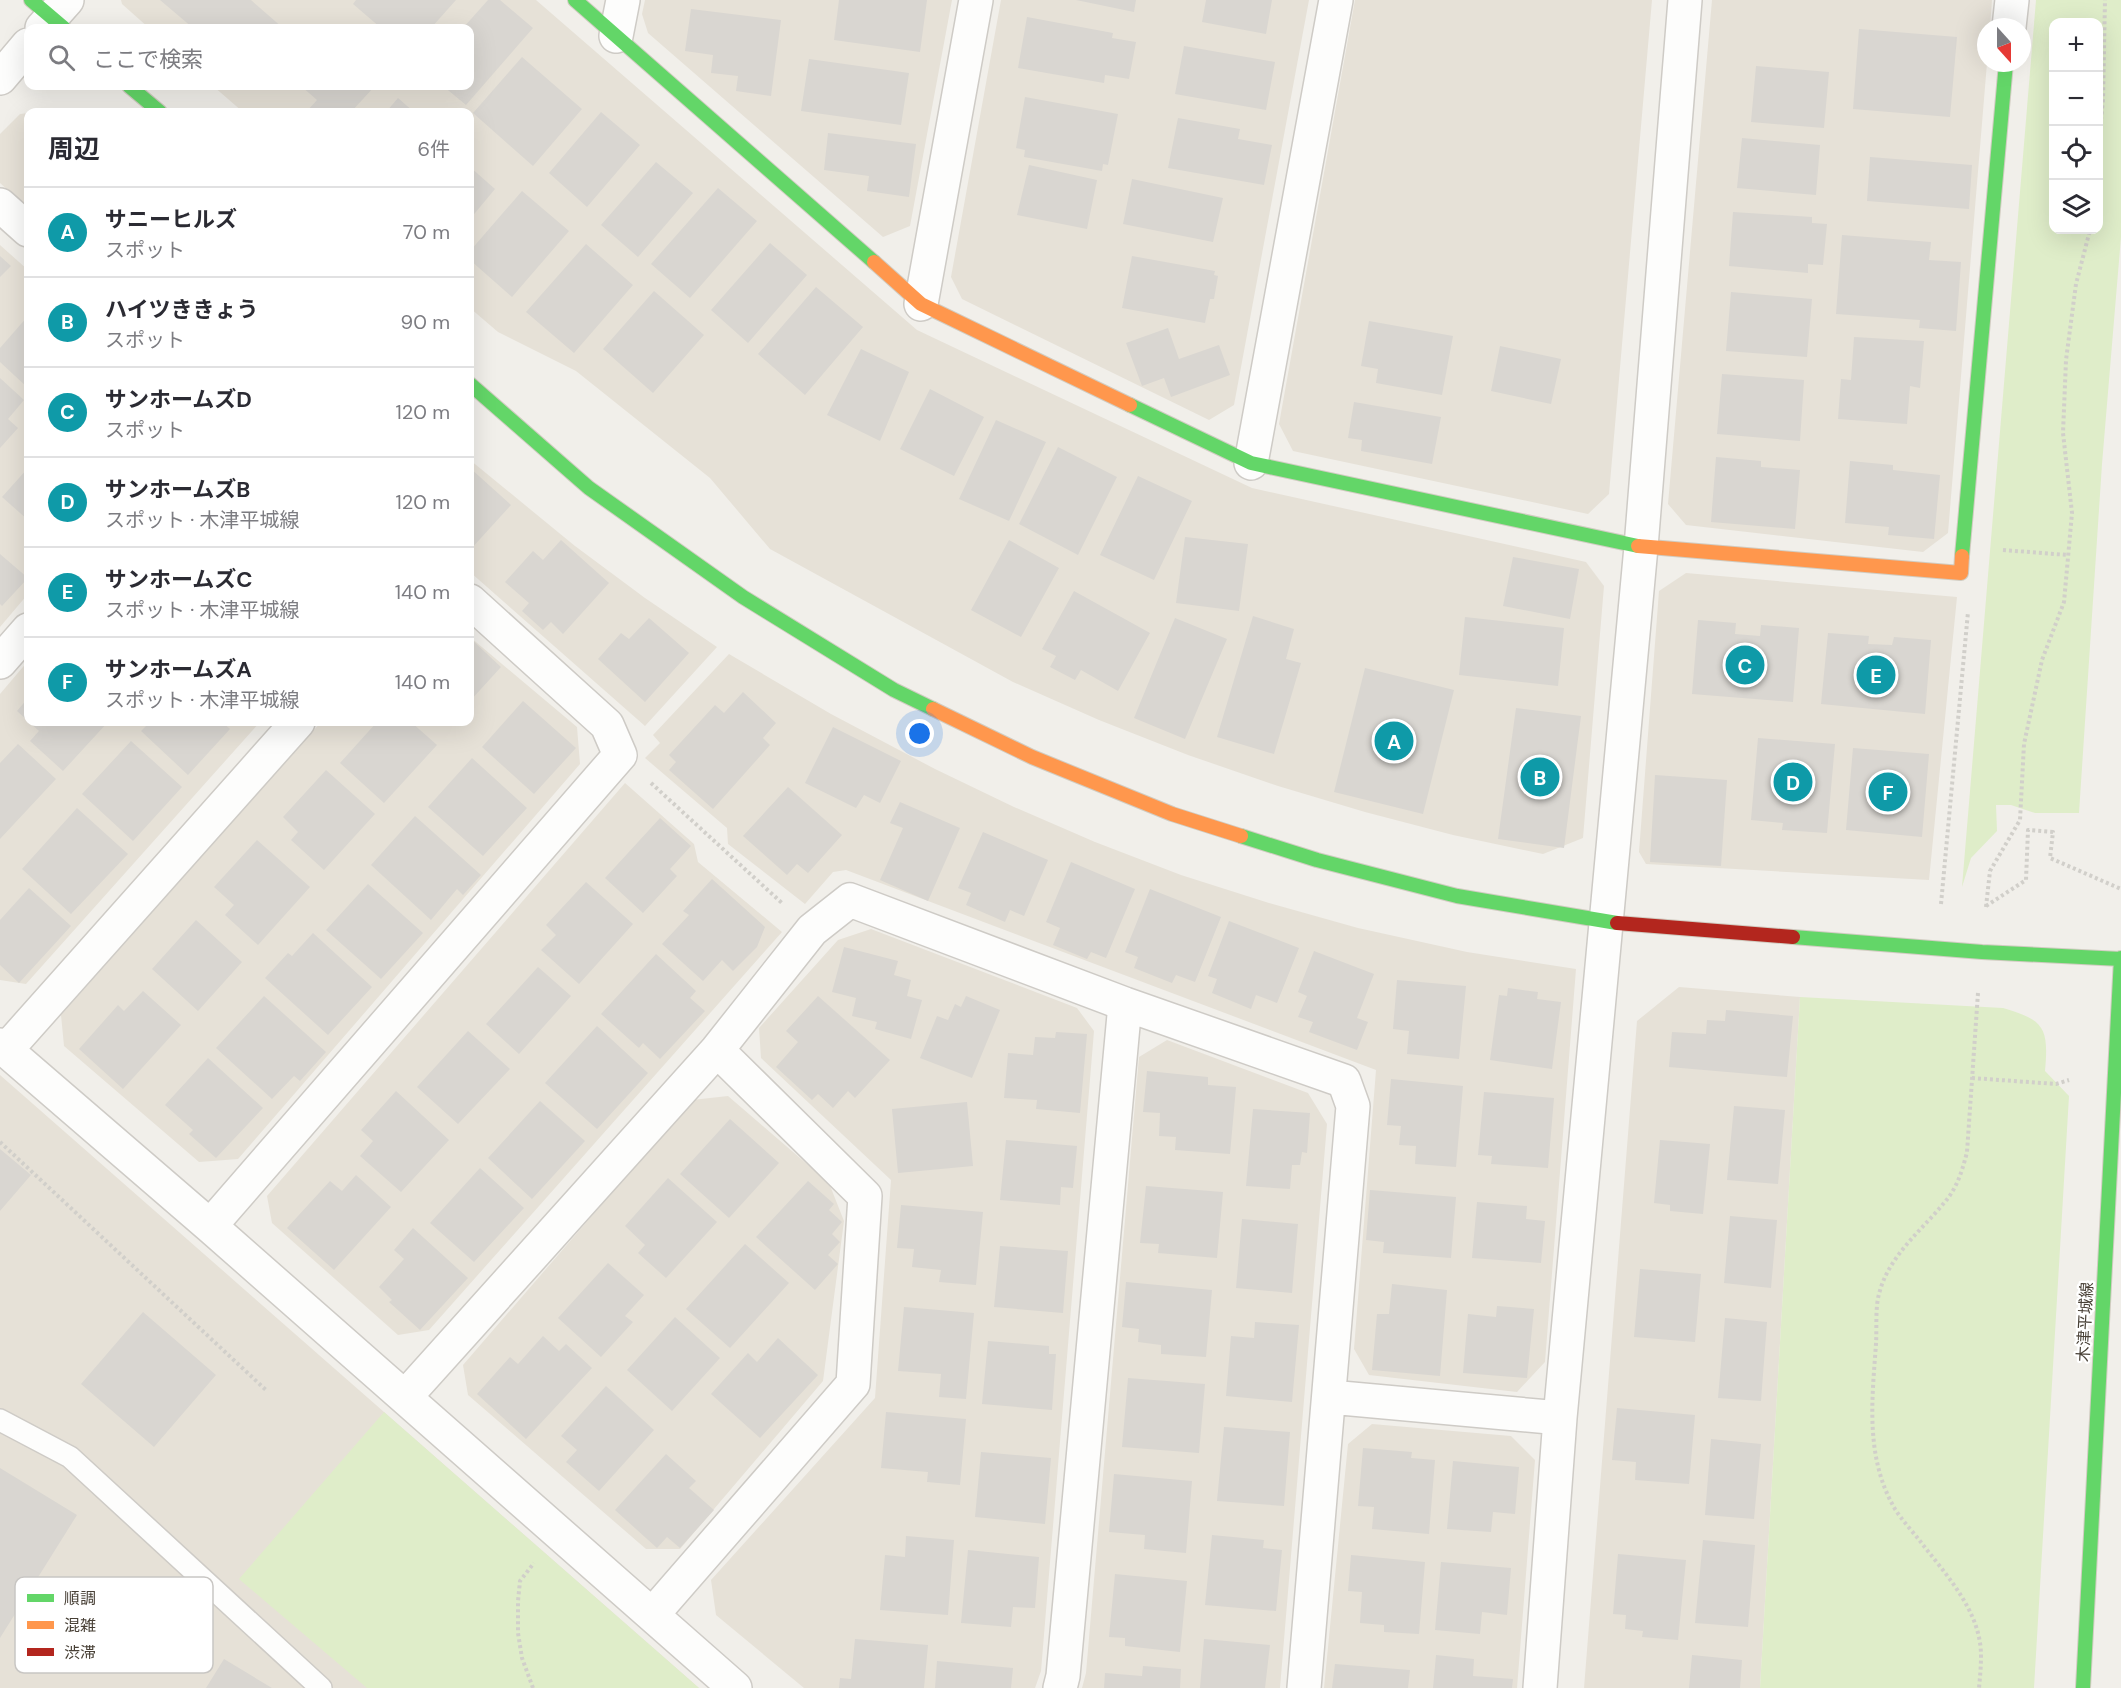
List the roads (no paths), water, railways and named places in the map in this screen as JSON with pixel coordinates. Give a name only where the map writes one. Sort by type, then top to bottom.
[{"type":"street","points":[[575,0],[921,304],[1251,463],[1641,547],[1961,573],[2005,72]]},
{"type":"street","points":[[616,36],[623,0]]},
{"type":"street","points":[[921,304],[976,0]]},
{"type":"street","points":[[1251,463],[1336,0]]},
{"type":"street","points":[[1540,1688],[1560,1418],[1641,547],[1684,0]]},
{"type":"street","points":[[2010,18],[2012,0]]},
{"type":"street","points":[[0,78],[24,50]]},
{"type":"street","points":[[134,90],[155,108]]},
{"type":"street","points":[[0,205],[24,226]]},
{"type":"street","points":[[474,387],[589,488],[743,597],[894,690],[1032,757],[1172,814],[1317,860],[1457,896],[1606,922],[1982,952],[2121,959]]},
{"type":"street","points":[[210,1226],[620,755],[607,724],[474,605]]},
{"type":"street","points":[[0,662],[24,635]]},
{"type":"street","points":[[294,726],[3,1047],[735,1688]]},
{"type":"street","points":[[405,1397],[717,1050],[812,930],[850,900],[1125,1004],[1344,1081],[1353,1106],[1304,1688]]},
{"type":"street","name":"木津平城線","points":[[2083,1688],[2121,959]]},
{"type":"street","points":[[1060,1688],[1063,1676],[1125,1004]]},
{"type":"street","points":[[652,1615],[853,1384],[865,1196],[717,1050]]},
{"type":"street","points":[[1330,1397],[1560,1418]]},
{"type":"lane","points":[[0,1420],[70,1457],[200,1577]]},
{"type":"lane","points":[[213,1589],[321,1688]]},
{"type":"place","name":"サンホームズD","points":[[1745,665]]},
{"type":"place","name":"サンホームズC","points":[[1876,675]]},
{"type":"place","name":"サニーヒルズ","points":[[1394,741]]},
{"type":"place","name":"ハイツききょう","points":[[1540,777]]},
{"type":"place","name":"サンホームズB","points":[[1793,782]]},
{"type":"place","name":"サンホームズA","points":[[1888,792]]}]
